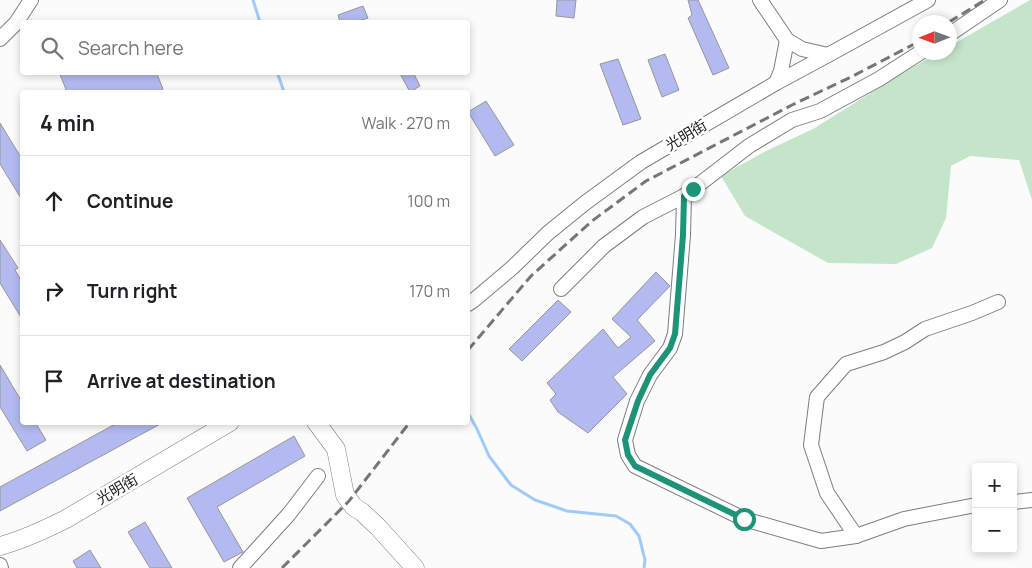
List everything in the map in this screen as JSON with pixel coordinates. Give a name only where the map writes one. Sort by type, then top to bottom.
[{"type":"main road","name":"光明街","points":[[0,546],[38,533],[66,519],[225,425]]},
{"type":"main road","points":[[318,425],[336,449],[345,495],[349,501],[378,527],[414,568]]},
{"type":"street","points":[[0,39],[16,23],[31,0]]},
{"type":"street","points":[[760,0],[787,40],[802,49],[828,55]]},
{"type":"street","name":"光明街","points":[[470,303],[513,267],[548,233],[640,162],[776,82],[928,0]]},
{"type":"street","points":[[957,29],[1000,0]]},
{"type":"street","points":[[776,82],[781,71],[787,40]]},
{"type":"street","points":[[561,289],[604,246],[643,217],[684,196],[749,146],[792,120],[820,111],[879,79],[912,58]]},
{"type":"street","points":[[684,196],[683,235],[675,334],[670,348],[650,375],[638,401],[625,440],[628,455],[635,466],[744,519],[821,541],[856,536],[904,519],[972,507]]},
{"type":"street","points":[[856,536],[827,493],[811,445],[817,398],[846,364],[884,352],[905,342],[925,329],[998,302]]},
{"type":"street","points":[[240,568],[289,514],[318,476]]},
{"type":"street","points":[[1017,502],[1032,500]]},
{"type":"green space","points":[[1032,0],[1032,200],[1019,160],[970,156],[951,166],[946,218],[932,248],[896,264],[828,263],[745,216],[721,176],[766,151],[813,129],[925,60],[957,60],[957,42]]},
{"type":"building","points":[[557,0],[576,0],[574,18],[556,16]]},
{"type":"building","points":[[688,0],[698,0],[729,68],[713,75],[688,18],[692,15]]},
{"type":"building","points":[[363,6],[368,18],[362,20],[339,20],[338,15]]},
{"type":"building","points":[[665,54],[679,90],[662,97],[648,60]]},
{"type":"building","points":[[618,59],[641,119],[623,125],[600,64]]},
{"type":"building","points":[[60,75],[157,75],[163,89],[162,90],[66,90]]},
{"type":"building","points":[[401,75],[414,75],[420,86],[413,90],[409,90]]},
{"type":"building","points":[[486,101],[514,145],[495,156],[470,115],[470,111]]},
{"type":"building","points":[[0,123],[20,156],[20,197],[0,164]]},
{"type":"building","points":[[0,240],[18,268],[15,270],[20,279],[20,316],[0,283]]},
{"type":"building","points":[[656,272],[670,286],[637,320],[655,341],[613,377],[627,394],[588,433],[558,412],[550,400],[556,394],[547,383],[603,329],[618,348],[631,337],[612,319]]},
{"type":"building","points":[[558,300],[571,312],[522,361],[509,349]]},
{"type":"building","points":[[0,365],[20,399],[20,425],[37,425],[46,440],[27,451],[0,407]]},
{"type":"building","points":[[114,425],[158,425],[0,511],[0,487]]},
{"type":"building","points":[[294,436],[305,456],[217,507],[243,552],[224,562],[187,498]]},
{"type":"building","points":[[145,522],[172,568],[150,568],[128,532]]},
{"type":"building","points":[[90,550],[101,568],[77,568],[73,561]]},
{"type":"waterway","points":[[253,0],[259,20]]},
{"type":"waterway","points":[[278,75],[283,90]]},
{"type":"waterway","points":[[470,417],[489,456],[511,485],[535,500],[567,511],[616,516],[630,524],[639,536],[645,560],[644,568]]},
{"type":"railway","points":[[957,17],[985,0]]},
{"type":"railway","points":[[470,348],[531,276],[592,221],[646,181],[912,45]]},
{"type":"railway","points":[[282,568],[349,501],[408,425]]},
{"type":"route","points":[[693,189],[684,196],[683,235],[675,334],[670,348],[650,375],[638,401],[625,440],[628,455],[635,466],[744,519]]}]
